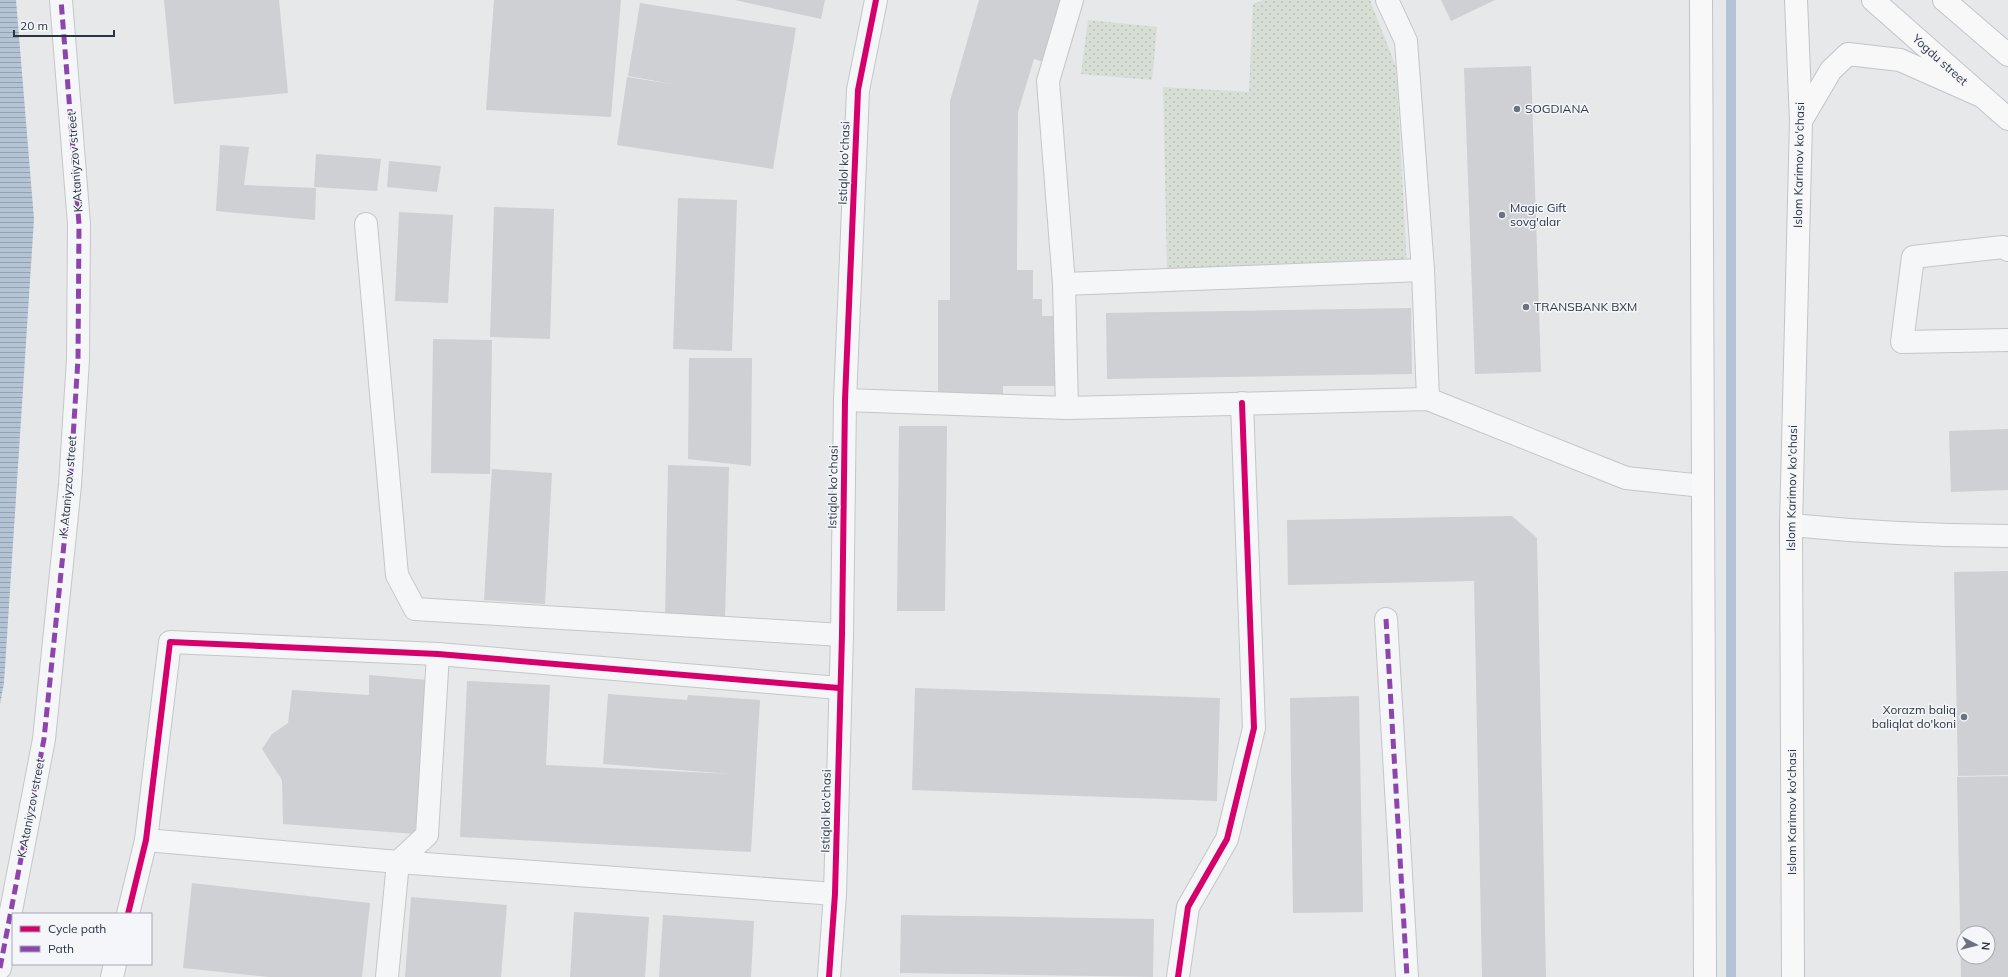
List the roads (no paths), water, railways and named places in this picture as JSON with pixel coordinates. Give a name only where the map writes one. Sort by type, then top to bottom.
[{"type":"main road","points":[[1701,0],[1705,977]]},
{"type":"main road","name":"Islom Karimov ko'chasi","points":[[1792,977],[1791,525],[1801,121],[1796,0]]},
{"type":"main road","name":"Yogdu street","points":[[1873,0],[2008,119]]},
{"type":"main road","points":[[1944,0],[2008,55]]},
{"type":"main road","points":[[1801,121],[1831,70],[1848,54],[1900,60],[1979,95]]},
{"type":"street","name":"K.Ataniyzov street","points":[[0,968],[44,739],[70,485],[77,374],[79,224],[61,0]]},
{"type":"street","name":"Istiqlol ko'chasi","points":[[829,977],[835,894],[842,636],[845,400],[858,90],[876,0]]},
{"type":"street","points":[[1068,408],[1064,284],[1048,81],[1072,0]]},
{"type":"street","points":[[1387,0],[1406,41],[1423,270],[1428,399]]},
{"type":"street","points":[[366,224],[396,575],[415,609],[842,636]]},
{"type":"street","points":[[2008,250],[2003,247],[1912,257],[1902,342],[2008,340]]},
{"type":"street","points":[[1064,284],[1423,270]]},
{"type":"street","points":[[845,400],[1068,408],[1428,399],[1626,478],[1703,486]]},
{"type":"street","points":[[1178,977],[1188,907],[1227,839],[1254,728],[1242,403]]},
{"type":"street","points":[[1791,525],[1956,536],[2008,536]]},
{"type":"street","points":[[1386,619],[1407,977]]},
{"type":"street","points":[[128,913],[146,840],[170,642],[438,654],[840,688]]},
{"type":"street","points":[[387,977],[398,862],[427,835],[438,654]]},
{"type":"street","points":[[146,840],[398,862],[835,894]]},
{"type":"street","points":[[112,977],[115,965]]},
{"type":"water","points":[[0,0],[16,0],[34,219],[4,683],[0,704]]},
{"type":"waterway","points":[[1731,0],[1731,977]]},
{"type":"place","name":"SOGDIANA","points":[[1517,109]]},
{"type":"place","name":"Magic Gift sovg'alar","points":[[1502,215]]},
{"type":"place","name":"TRANSBANK BXM","points":[[1526,307]]},
{"type":"place","name":"Xorazm baliq baliqlat do'koni","points":[[1964,717]]}]
